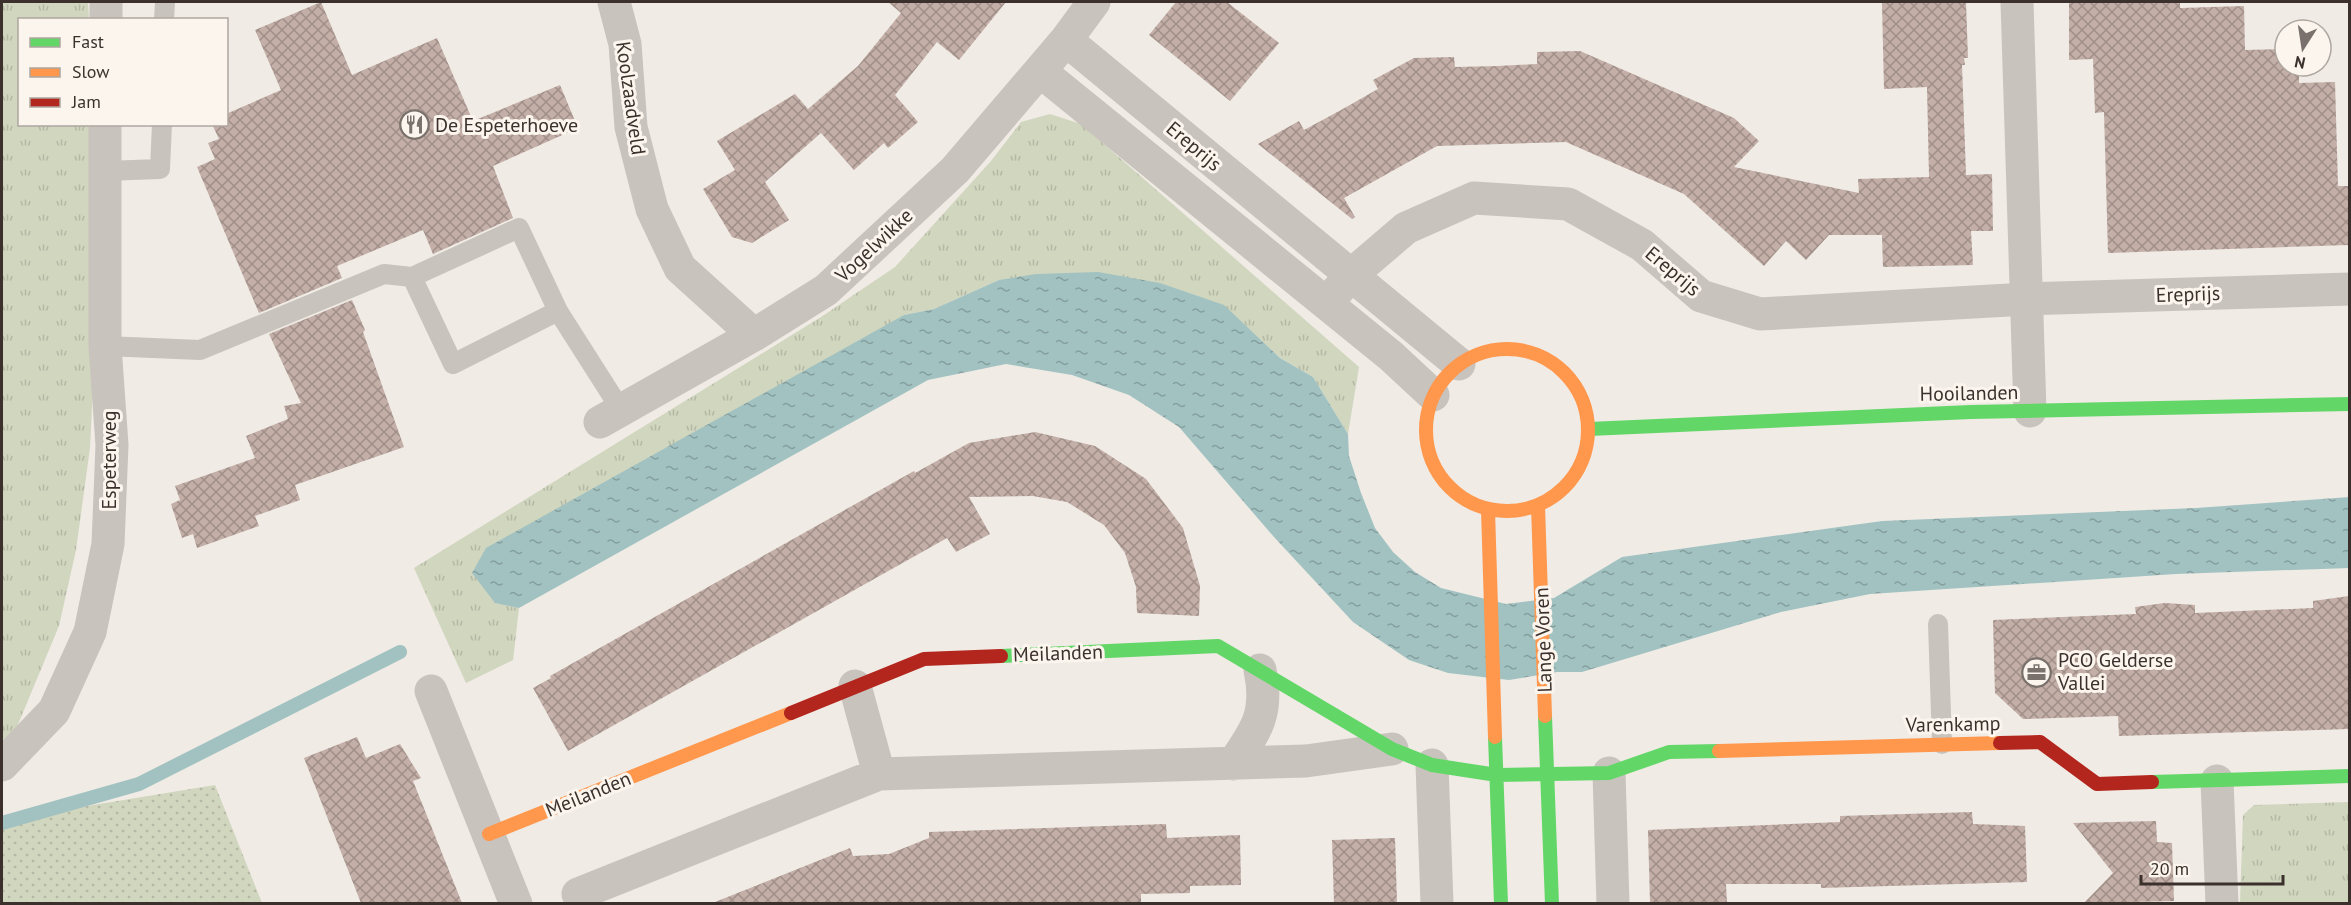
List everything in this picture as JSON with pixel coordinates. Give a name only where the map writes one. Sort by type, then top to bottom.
[{"type":"street","points":[[106,2],[106,18]]},
{"type":"street","name":"Koolzaadveld","points":[[614,2],[625,44],[631,127],[652,209],[680,268],[754,335]]},
{"type":"street","name":"Vogelwikke","points":[[610,416],[754,335],[834,282],[955,170],[1066,40],[1094,2]]},
{"type":"street","points":[[2017,2],[2030,411]]},
{"type":"street","name":"Ereprijs","points":[[1066,40],[1459,364]]},
{"type":"street","name":"Ereprijs","points":[[1040,71],[1327,303],[1433,395]]},
{"type":"street","name":"Espeterweg","points":[[2,765],[54,711],[90,632],[108,544],[112,445],[105,346],[105,126]]},
{"type":"street","name":"Ereprijs","points":[[1327,303],[1350,276],[1406,228],[1474,198],[1568,204],[1642,244],[1701,296],[1760,314],[2027,299],[2349,289]]},
{"type":"street","points":[[1507,349],[1532,352],[1555,364],[1573,381],[1585,404],[1589,429],[1586,453],[1576,476],[1559,494],[1538,506],[1513,512],[1488,510],[1466,500],[1447,485],[1433,465],[1426,442],[1426,426],[1433,395],[1444,378],[1459,364],[1482,353],[1507,349]]},
{"type":"street","name":"Hooilanden","points":[[1589,429],[1959,412],[2349,404]]},
{"type":"street","name":"Lange Voren","points":[[1538,506],[1552,903]]},
{"type":"street","points":[[1488,510],[1493,717],[1501,903]]},
{"type":"street","name":"Meilanden","points":[[489,834],[924,659],[1218,646],[1392,749],[1432,765],[1497,775]]},
{"type":"street","points":[[1233,764],[1258,729],[1264,704],[1260,670]]},
{"type":"street","points":[[855,686],[879,774]]},
{"type":"street","points":[[431,691],[516,903]]},
{"type":"street","name":"Varenkamp","points":[[1547,774],[1609,773],[1669,752],[2040,742],[2097,784],[2349,776]]},
{"type":"street","name":"Meilanden","points":[[578,894],[879,774],[1306,761],[1392,749]]},
{"type":"street","points":[[1432,765],[1437,903]]},
{"type":"street","points":[[1609,773],[1613,903]]},
{"type":"street","points":[[1497,775],[1547,774]]},
{"type":"street","points":[[2217,781],[2222,903]]},
{"type":"lane","points":[[165,2],[165,18]]},
{"type":"lane","points":[[105,171],[160,170],[162,126]]},
{"type":"lane","points":[[105,346],[200,350],[384,274],[412,277],[519,228],[610,416]]},
{"type":"lane","points":[[412,277],[453,364],[558,311]]},
{"type":"lane","points":[[1938,624],[1942,744]]},
{"type":"green space","points":[[2,2],[88,2],[89,18],[18,18],[18,126],[90,126],[93,386],[90,448],[76,550],[59,626],[14,734],[2,740]]},
{"type":"green space","points":[[1050,114],[1081,124],[1359,367],[1348,434],[1313,377],[1280,358],[1223,305],[999,280],[934,309],[904,315],[495,603],[519,608],[513,660],[466,683],[414,568],[821,317],[895,267],[991,161],[1021,122]]},
{"type":"green space","points":[[215,785],[262,903],[2,903],[2,820]]},
{"type":"green space","points":[[2349,802],[2349,903],[2240,903],[2243,815],[2254,805]]},
{"type":"water","points":[[1098,272],[1160,283],[1224,305],[1280,358],[1313,377],[1348,434],[1349,456],[1361,493],[1375,528],[1393,552],[1415,572],[1441,588],[1506,604],[1554,598],[1622,557],[1882,521],[2196,508],[2350,497],[2349,568],[2176,574],[1870,594],[1781,612],[1582,672],[1557,672],[1509,680],[1448,673],[1409,660],[1353,622],[1274,537],[1179,427],[1129,395],[1072,375],[1006,364],[928,380],[519,608],[495,603],[472,573],[486,548],[904,315],[934,309],[999,280],[1036,274]]},
{"type":"building","points":[[321,2],[352,75],[437,38],[473,121],[560,85],[578,128],[493,166],[513,218],[433,254],[423,230],[337,266],[342,278],[259,313],[197,167],[215,159],[208,143],[219,139],[213,126],[228,126],[228,113],[281,90],[255,30]]},
{"type":"building","points":[[888,2],[1006,2],[959,60],[937,42],[895,95],[918,122],[888,148],[884,143],[854,170],[821,133],[765,182],[789,220],[752,243],[732,237],[703,189],[735,170],[717,141],[795,94],[808,109],[858,66],[901,13]]},
{"type":"building","points":[[1176,2],[1227,2],[1279,43],[1230,101],[1149,35]]},
{"type":"building","points":[[1966,2],[1968,58],[1964,58],[1965,65],[1962,65],[1966,175],[1992,174],[1993,231],[1971,231],[1973,265],[1883,267],[1882,235],[1829,235],[1806,260],[1786,241],[1764,266],[1684,194],[1566,142],[1437,146],[1344,198],[1355,217],[1352,219],[1258,144],[1299,121],[1304,130],[1341,110],[1378,89],[1373,80],[1414,58],[1454,57],[1455,67],[1497,66],[1537,64],[1537,52],[1580,51],[1734,118],[1759,141],[1734,167],[1859,193],[1858,179],[1929,177],[1927,87],[1884,89],[1882,3]]},
{"type":"building","points":[[2069,2],[2180,2],[2180,8],[2244,6],[2245,50],[2273,49],[2273,78],[2299,78],[2299,83],[2335,82],[2338,186],[2349,186],[2349,245],[2108,253],[2104,112],[2095,113],[2093,59],[2069,60]]},
{"type":"building","points":[[352,300],[365,330],[363,332],[404,447],[295,485],[300,500],[255,516],[259,526],[197,548],[193,534],[182,538],[171,504],[180,500],[175,486],[255,458],[246,436],[288,419],[284,406],[301,403],[269,334]]},
{"type":"building","points":[[1035,432],[1095,446],[1146,479],[1183,528],[1200,586],[1199,616],[1137,613],[1136,587],[1125,553],[1104,525],[1067,502],[1033,496],[969,497],[990,534],[956,552],[947,538],[568,751],[533,688],[551,678],[550,676],[914,471],[915,473],[969,443]]},
{"type":"building","points":[[2349,596],[2349,729],[2119,736],[2118,716],[2023,719],[1995,693],[1993,620],[2136,614],[2135,607],[2165,603],[2195,605],[2195,613],[2313,608],[2313,601]]},
{"type":"building","points":[[357,737],[366,758],[400,744],[421,778],[413,781],[462,903],[361,903],[304,758]]},
{"type":"building","points":[[1972,812],[1973,824],[2025,826],[2027,882],[1821,888],[1821,884],[1726,884],[1727,903],[1650,903],[1648,830],[1840,822],[1840,816]]},
{"type":"building","points":[[2156,821],[2157,842],[2172,843],[2174,901],[2084,903],[2113,873],[2073,823]]},
{"type":"building","points":[[1166,824],[1167,838],[1240,835],[1241,885],[1190,886],[1190,893],[1141,894],[1141,903],[715,902],[850,848],[853,856],[889,854],[929,838],[929,832]]},
{"type":"building","points":[[1395,838],[1397,903],[1334,903],[1332,840]]},
{"type":"waterway","points":[[2,823],[139,784],[400,652]]},
{"type":"traffic: fast","points":[[1589,429],[1971,412],[2350,404]]},
{"type":"traffic: fast","points":[[1001,656],[1218,646],[1392,749],[1432,765],[1497,775],[1609,773],[1669,752],[1719,751]]},
{"type":"traffic: fast","points":[[1545,716],[1552,904]]},
{"type":"traffic: fast","points":[[1495,737],[1501,904]]},
{"type":"traffic: fast","points":[[2152,782],[2350,776]]},
{"type":"traffic: slow","points":[[1507,349],[1523,350],[1538,355],[1552,362],[1564,373],[1575,385],[1582,399],[1587,414],[1588,430],[1587,446],[1582,461],[1575,475],[1564,487],[1552,498],[1538,505],[1523,510],[1507,511],[1491,510],[1476,505],[1462,498],[1450,487],[1439,475],[1432,461],[1427,446],[1426,430],[1427,414],[1432,399],[1439,385],[1450,373],[1462,362],[1476,355],[1491,350],[1507,349]]},
{"type":"traffic: slow","points":[[1538,506],[1545,716]]},
{"type":"traffic: slow","points":[[1488,510],[1495,737]]},
{"type":"traffic: slow","points":[[489,834],[791,713]]},
{"type":"traffic: slow","points":[[1719,751],[2000,743]]},
{"type":"traffic: jam","points":[[791,713],[924,659],[1001,656]]},
{"type":"traffic: jam","points":[[2000,743],[2040,742],[2097,784],[2152,782]]},
{"type":"place","name":"De Espeterhoeve","points":[[414,125]]},
{"type":"place","name":"PCO Gelderse Vallei","points":[[2037,672]]}]
